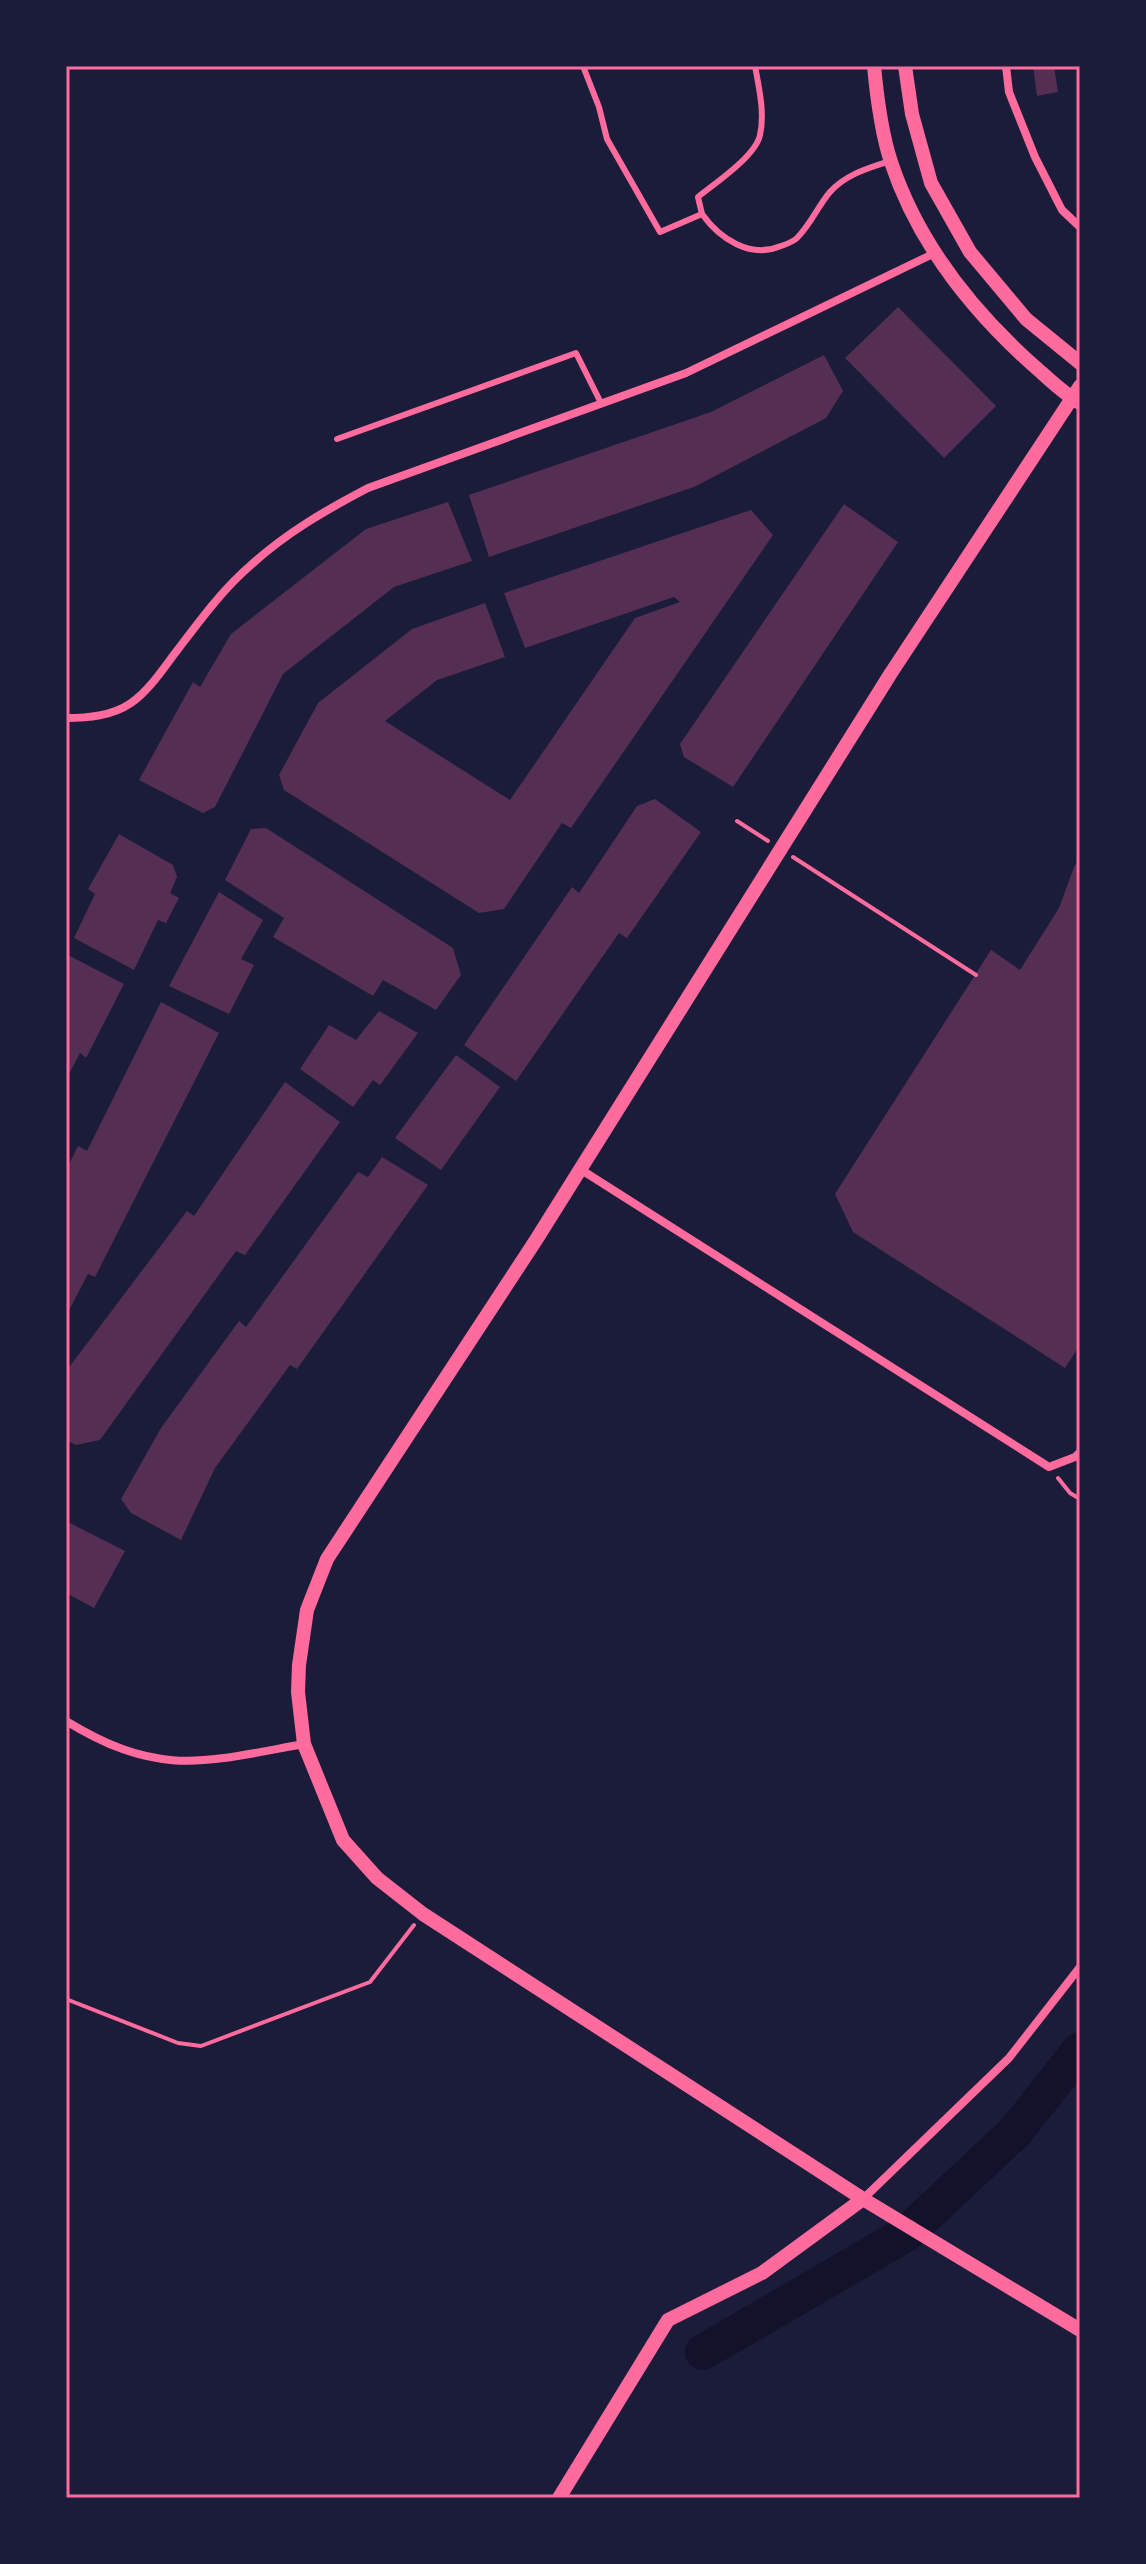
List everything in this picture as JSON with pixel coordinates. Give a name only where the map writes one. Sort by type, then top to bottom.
[{"type":"street","points":[[874,66],[890,161],[911,211],[935,253],[951,278],[990,324],[1025,358],[1077,396],[891,673],[580,1169],[327,1559],[307,1610],[298,1692],[304,1744],[343,1840],[377,1878],[423,1914],[863,2199],[1080,2330]]},
{"type":"street","points":[[905,66],[912,114],[931,183],[970,252],[1026,319],[1080,363]]},
{"type":"street","points":[[1006,66],[1009,92],[1035,157],[1062,210],[1080,227]]},
{"type":"street","points":[[66,718],[108,714],[130,704],[248,567],[306,522],[368,488],[686,373],[935,253]]},
{"type":"street","points":[[580,1169],[1049,1467],[1080,1452]]},
{"type":"street","points":[[66,1721],[114,1747],[172,1762],[219,1760],[304,1744]]},
{"type":"street","points":[[559,2498],[668,2320],[762,2273],[863,2199],[1009,2058],[1080,1967]]},
{"type":"lane","points":[[583,66],[607,139],[660,232],[702,214]]},
{"type":"lane","points":[[755,66],[762,101],[760,138],[736,168],[698,197],[702,214],[713,230],[739,246],[766,252],[796,240],[830,192],[852,174],[890,161]]},
{"type":"lane","points":[[337,439],[576,353],[601,403]]},
{"type":"path","points":[[737,821],[777,847]]},
{"type":"path","points":[[790,855],[976,975]]},
{"type":"path","points":[[1049,1467],[1070,1493],[1080,1499]]},
{"type":"path","points":[[66,1999],[178,2043],[201,2046],[370,1982],[423,1914]]},
{"type":"building","points":[[1033,66],[1054,66],[1058,92],[1037,96]]},
{"type":"building","points":[[898,307],[996,406],[944,458],[845,358]]},
{"type":"building","points":[[824,355],[843,391],[826,418],[694,487],[489,557],[469,495],[711,412]]},
{"type":"building","points":[[448,502],[472,561],[394,587],[283,674],[215,807],[203,813],[139,780],[193,682],[200,687],[231,634],[366,529]]},
{"type":"building","points":[[844,504],[898,542],[733,787],[684,757],[680,744]]},
{"type":"building","points":[[751,510],[773,535],[571,828],[562,823],[504,909],[479,913],[284,790],[279,775],[318,703],[412,629],[485,603],[505,657],[437,680],[385,721],[510,800],[635,618],[680,602],[674,597],[525,648],[504,593]]},
{"type":"building","points":[[655,799],[701,832],[627,938],[619,933],[516,1081],[464,1045],[572,887],[579,893],[637,806]]},
{"type":"building","points":[[266,828],[453,948],[461,975],[436,1010],[383,980],[373,996],[273,937],[284,918],[225,880],[251,829]]},
{"type":"building","points":[[119,834],[173,865],[177,877],[170,893],[179,898],[166,923],[158,920],[134,970],[74,938],[95,894],[88,889]]},
{"type":"building","points":[[1080,858],[1080,1345],[1065,1368],[853,1232],[835,1194],[991,950],[1020,970],[1059,908]]},
{"type":"building","points":[[219,892],[263,920],[241,959],[254,965],[229,1014],[169,986]]},
{"type":"building","points":[[66,954],[124,984],[86,1058],[80,1053],[66,1080]]},
{"type":"building","points":[[161,1002],[219,1033],[95,1277],[88,1274],[66,1316],[66,1170],[78,1146],[87,1151]]},
{"type":"building","points":[[379,1011],[418,1033],[380,1085],[373,1080],[353,1107],[300,1069],[329,1025],[356,1040]]},
{"type":"building","points":[[456,1055],[500,1087],[441,1170],[395,1138]]},
{"type":"building","points":[[285,1082],[340,1122],[245,1255],[236,1251],[100,1440],[76,1445],[66,1440],[66,1364],[70,1366],[187,1211],[194,1216]]},
{"type":"building","points":[[382,1157],[428,1185],[297,1369],[290,1365],[215,1468],[181,1540],[131,1513],[121,1499],[161,1428],[239,1321],[246,1327],[358,1172],[368,1177]]},
{"type":"building","points":[[66,1521],[125,1551],[94,1608],[66,1593]]},
{"type":"waterway","points":[[703,2352],[906,2234],[1015,2132],[1080,2050]]}]
